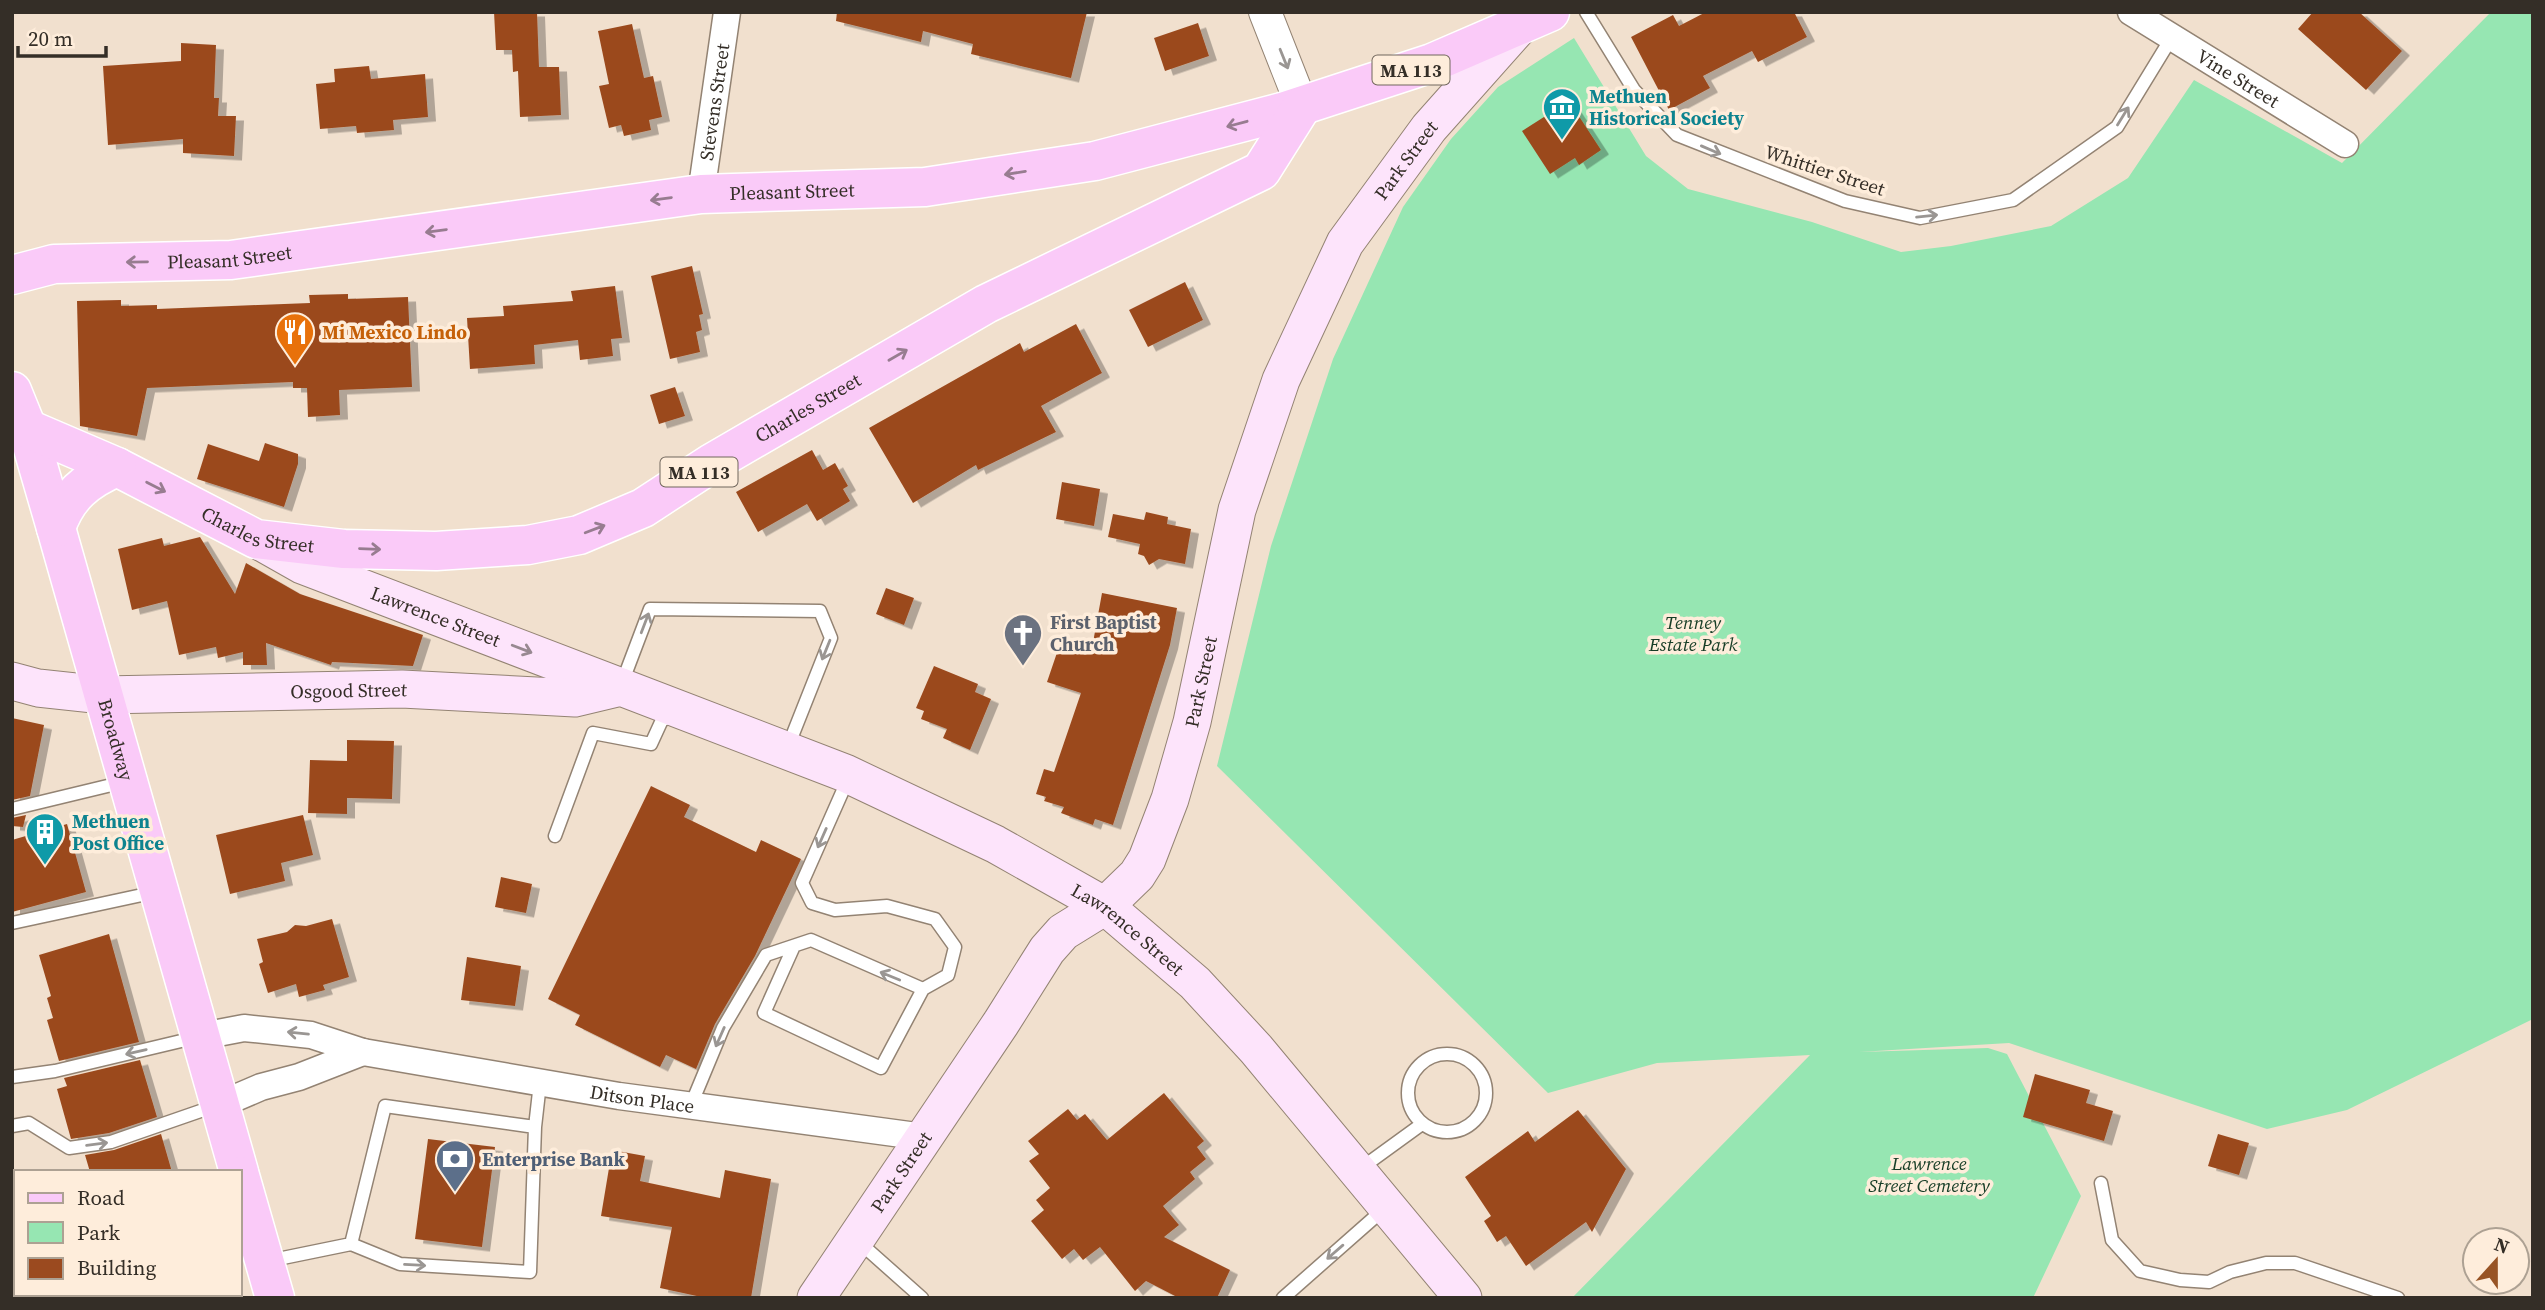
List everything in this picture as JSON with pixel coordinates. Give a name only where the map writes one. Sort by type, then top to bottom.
[{"type":"main road","name":"Pleasant Street","points":[[12,275],[54,264],[232,260],[701,194],[925,187],[1094,161],[1302,106],[1432,62],[1534,20]]},
{"type":"main road","name":"Park Street","points":[[816,1298],[1046,950],[1063,932],[1105,906],[1137,875],[1147,859],[1170,799],[1201,682],[1237,510],[1281,380],[1345,243],[1429,128],[1534,20]]},
{"type":"main road","name":"Charles Street","points":[[20,425],[117,467],[256,539],[344,548],[436,551],[528,545],[579,535],[624,518],[712,463],[986,304],[1261,170],[1302,106]]},
{"type":"main road","name":"Broadway","points":[[12,391],[20,425],[56,528],[238,1170]]},
{"type":"main road","points":[[56,528],[64,505],[98,475],[117,467]]},
{"type":"main road","name":"Lawrence Street","points":[[256,539],[302,565],[621,687]]},
{"type":"main road","name":"Osgood Street","points":[[12,681],[38,688],[103,695],[402,689],[575,698],[621,687]]},
{"type":"main road","points":[[621,687],[685,711]]},
{"type":"main road","name":"Lawrence Street","points":[[685,711],[850,776],[995,844],[1105,906],[1195,983],[1256,1049],[1462,1298]]},
{"type":"main road","name":"Broadway","points":[[242,1189],[256,1258],[275,1298]]},
{"type":"street","name":"Stevens Street","points":[[701,194],[727,12]]},
{"type":"street","points":[[1265,12],[1302,106]]},
{"type":"street","name":"Vine Street","points":[[2132,12],[2344,144]]},
{"type":"street","name":"Ditson Place","points":[[202,1036],[244,1028],[311,1035],[363,1052],[540,1083],[924,1137]]},
{"type":"street","points":[[219,1105],[261,1087],[299,1077],[363,1052]]},
{"type":"lane","name":"Whittier Street","points":[[1586,12],[1633,90],[1677,135],[1845,201],[1920,218],[2013,200],[2116,127],[2172,37]]},
{"type":"lane","points":[[621,687],[650,609],[820,611],[831,638],[787,750]]},
{"type":"lane","points":[[555,836],[593,733],[651,744],[662,720],[685,711]]},
{"type":"lane","points":[[794,946],[764,1013],[881,1068],[923,989],[948,975],[955,947],[935,919],[887,906],[835,910],[812,903],[802,883],[850,776]]},
{"type":"lane","points":[[12,809],[128,781]]},
{"type":"lane","points":[[12,923],[160,891]]},
{"type":"lane","points":[[691,1105],[723,1028],[766,955],[811,940],[923,989]]},
{"type":"lane","points":[[12,1077],[55,1071],[202,1036]]},
{"type":"lane","points":[[1451,1054],[1475,1066],[1486,1090],[1480,1115],[1460,1130],[1446,1133],[1422,1124],[1409,1104],[1410,1079],[1416,1069],[1426,1060],[1451,1054]]},
{"type":"lane","points":[[256,1258],[351,1244],[400,1264],[530,1272],[535,1127],[540,1083]]},
{"type":"lane","points":[[12,1126],[29,1123],[69,1148],[111,1142],[219,1105]]},
{"type":"lane","points":[[351,1244],[385,1106],[535,1127]]},
{"type":"lane","points":[[1357,1171],[1422,1124]]},
{"type":"lane","points":[[2101,1183],[2112,1240],[2140,1270],[2180,1280],[2209,1282],[2230,1272],[2266,1262],[2295,1263],[2398,1298]]},
{"type":"lane","points":[[1283,1298],[1386,1207]]},
{"type":"lane","points":[[856,1239],[922,1298]]},
{"type":"green space","name":"Tenney Estate Park","points":[[2491,12],[2533,12],[2533,1019],[2347,1110],[2267,1129],[2009,1043],[1859,1052],[1988,1048],[2007,1054],[2081,1196],[2033,1298],[1572,1298],[1810,1055],[1657,1063],[1548,1093],[1217,766],[1271,546],[1333,359],[1403,207],[1451,139],[1498,87],[1574,38],[1646,156],[1688,189],[1812,222],[1901,252],[1951,246],[2051,226],[2128,178],[2194,80],[2342,163]]},
{"type":"building","points":[[494,12],[537,12],[539,67],[559,67],[561,115],[520,117],[518,71],[513,72],[512,50],[496,50]]},
{"type":"building","points":[[837,12],[1087,12],[1071,78],[971,54],[973,44],[923,31],[921,42],[836,21]]},
{"type":"building","points":[[1706,12],[1794,12],[1807,37],[1758,62],[1752,51],[1703,76],[1710,88],[1669,110],[1631,37],[1673,15],[1679,26]]},
{"type":"building","points":[[2313,12],[2359,12],[2402,51],[2366,90],[2298,29]]},
{"type":"building","points":[[1198,23],[1209,56],[1165,71],[1154,38]]},
{"type":"building","points":[[632,24],[644,78],[653,76],[662,117],[649,120],[651,130],[624,136],[621,125],[609,128],[599,86],[609,84],[598,31]]},
{"type":"building","points":[[181,43],[216,45],[214,98],[219,98],[218,116],[236,116],[234,156],[183,153],[183,139],[108,145],[103,66],[181,61]]},
{"type":"building","points":[[369,66],[371,79],[425,74],[428,117],[393,120],[394,130],[357,133],[356,126],[320,129],[316,84],[335,82],[334,69]]},
{"type":"building","name":"Methuen Historical Society","points":[[1569,101],[1601,150],[1579,165],[1575,158],[1550,174],[1522,131]]},
{"type":"building","points":[[692,266],[703,314],[699,315],[702,330],[696,332],[700,352],[670,359],[651,276]]},
{"type":"building","points":[[1185,282],[1203,320],[1148,347],[1129,310]]},
{"type":"building","points":[[615,286],[622,338],[611,339],[613,356],[580,360],[578,340],[534,345],[535,364],[470,369],[467,318],[504,316],[503,306],[573,301],[571,291]]},
{"type":"building","name":"Mi Mexico Lindo","points":[[348,294],[348,299],[408,297],[412,387],[339,390],[340,415],[308,417],[307,388],[293,388],[293,382],[147,388],[137,436],[80,426],[77,301],[121,300],[121,306],[157,305],[157,309],[310,303],[309,295]]},
{"type":"building","points":[[1076,324],[1102,373],[1041,406],[1056,432],[978,470],[976,465],[913,503],[869,428],[1020,343],[1024,352]]},
{"type":"building","points":[[675,387],[685,416],[659,424],[650,395]]},
{"type":"building","points":[[265,443],[298,454],[298,464],[284,507],[197,479],[208,444],[259,461]]},
{"type":"building","points":[[812,450],[823,470],[835,463],[848,486],[843,489],[850,501],[817,521],[807,504],[758,532],[736,492]]},
{"type":"building","points":[[1062,482],[1100,489],[1094,526],[1056,519]]},
{"type":"building","points":[[1146,512],[1168,517],[1167,524],[1191,529],[1185,564],[1159,559],[1149,565],[1144,556],[1138,554],[1140,544],[1108,537],[1113,514],[1144,520]]},
{"type":"building","points":[[200,537],[235,594],[246,563],[300,594],[423,635],[413,666],[332,662],[331,665],[266,643],[267,665],[243,665],[243,652],[218,658],[216,647],[179,655],[167,601],[132,610],[118,549],[162,538],[164,546]]},
{"type":"building","points":[[886,588],[914,598],[904,625],[876,614]]},
{"type":"building","points":[[1102,593],[1177,608],[1170,645],[1113,825],[1095,819],[1093,825],[1061,813],[1064,807],[1044,801],[1046,797],[1036,794],[1044,769],[1054,772],[1081,693],[1047,682],[1062,638],[1092,648]]},
{"type":"building","points":[[934,666],[978,684],[975,692],[991,699],[970,750],[943,738],[947,729],[921,719],[924,711],[916,708]]},
{"type":"building","points":[[12,718],[44,725],[30,796],[12,800]]},
{"type":"building","points":[[347,740],[394,741],[392,799],[347,798],[347,814],[308,813],[310,760],[347,761]]},
{"type":"building","points":[[651,786],[690,805],[684,817],[756,852],[761,840],[801,859],[755,956],[715,1024],[696,1069],[666,1055],[660,1067],[575,1025],[580,1015],[548,999]]},
{"type":"building","points":[[26,815],[23,827],[12,826],[12,818]]},
{"type":"building","points":[[303,815],[313,855],[281,863],[285,881],[230,894],[216,835]]},
{"type":"building","name":"Methuen Post Office","points":[[67,824],[86,892],[12,912],[12,840]]},
{"type":"building","points":[[501,877],[532,884],[526,913],[495,907]]},
{"type":"building","points":[[332,919],[349,977],[323,985],[325,990],[299,997],[296,984],[268,993],[259,964],[263,962],[257,939],[287,932],[295,925],[306,926]]},
{"type":"building","points":[[109,934],[139,1042],[59,1061],[47,1020],[53,1018],[47,998],[51,996],[39,955]]},
{"type":"building","points":[[467,957],[521,966],[515,1006],[461,1000]]},
{"type":"building","points":[[140,1060],[157,1117],[109,1133],[71,1139],[57,1089],[67,1086],[64,1078]]},
{"type":"building","points":[[2035,1074],[2090,1090],[2086,1103],[2113,1111],[2104,1141],[2023,1117]]},
{"type":"building","points":[[1164,1093],[1204,1141],[1197,1147],[1206,1159],[1190,1172],[1195,1179],[1163,1206],[1179,1225],[1164,1237],[1230,1270],[1217,1298],[1179,1298],[1146,1281],[1135,1291],[1100,1247],[1083,1260],[1074,1249],[1062,1259],[1031,1221],[1044,1210],[1036,1200],[1050,1188],[1029,1161],[1039,1154],[1028,1141],[1068,1109],[1077,1120],[1085,1114],[1107,1140]]},
{"type":"building","points":[[1578,1110],[1626,1169],[1592,1232],[1586,1222],[1526,1266],[1506,1236],[1497,1242],[1484,1221],[1491,1216],[1465,1177],[1528,1131],[1535,1142]]},
{"type":"building","points":[[161,1134],[171,1170],[89,1170],[85,1155],[114,1150]]},
{"type":"building","points":[[2218,1134],[2249,1143],[2239,1175],[2208,1166]]},
{"type":"building","name":"Enterprise Bank","points":[[428,1139],[495,1147],[482,1247],[415,1239]]},
{"type":"building","points":[[612,1150],[645,1156],[640,1181],[720,1198],[725,1170],[771,1179],[751,1298],[706,1298],[660,1288],[672,1227],[601,1216]]},
{"type":"place","name":"Methuen Historical Society","points":[[1562,141]]},
{"type":"place","name":"Mi Mexico Lindo","points":[[295,366]]},
{"type":"place","name":"First Baptist Church","points":[[1023,667]]},
{"type":"place","name":"Methuen Post Office","points":[[45,866]]},
{"type":"place","name":"Enterprise Bank","points":[[455,1193]]},
{"type":"park label","name":"Lawrence Street Cemetery","points":[[1929,1174]]}]
